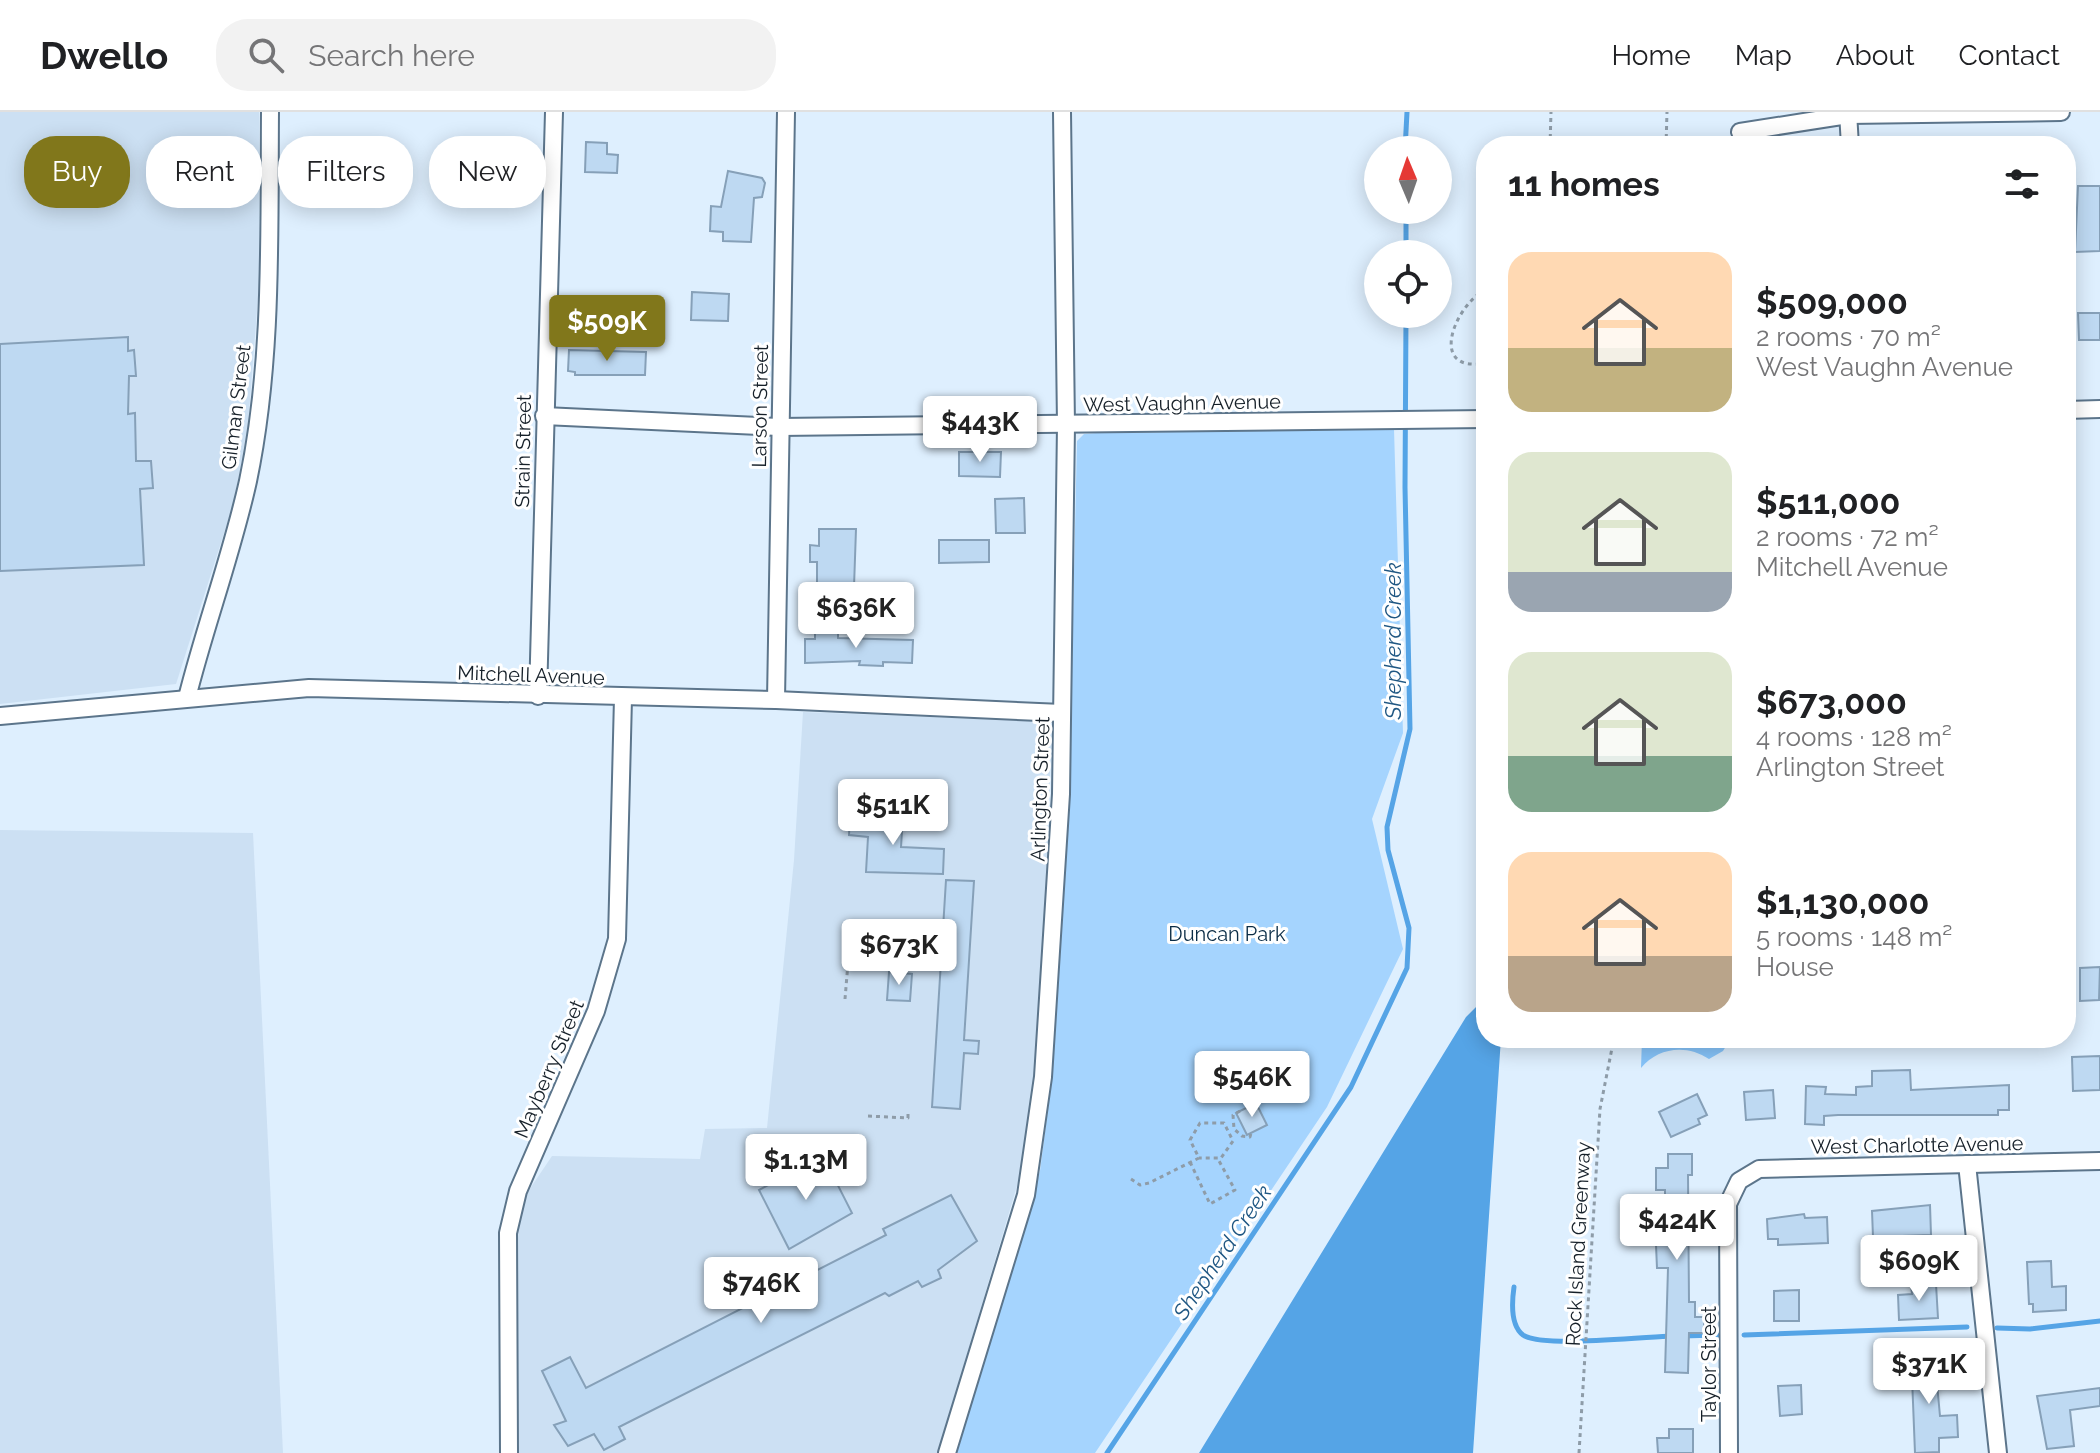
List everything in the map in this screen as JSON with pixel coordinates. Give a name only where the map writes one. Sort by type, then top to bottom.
[{"type":"street","name":"Gilman Street","points":[[187,698],[247,483],[256,429],[264,353],[270,112]]},
{"type":"street","name":"Strain Street","points":[[538,696],[554,112]]},
{"type":"street","name":"Larson Street","points":[[776,700],[786,112]]},
{"type":"street","name":"Arlington Street","points":[[947,1453],[1033,1168],[1057,875],[1062,713],[1066,425],[1062,112]]},
{"type":"street","points":[[1740,132],[1848,114],[2061,112]]},
{"type":"street","points":[[1848,114],[1849,136]]},
{"type":"street","points":[[2076,410],[2100,409]]},
{"type":"street","name":"West Vaughn Avenue","points":[[544,416],[779,427],[1476,419]]},
{"type":"street","name":"Mitchell Avenue","points":[[0,716],[309,688],[776,700],[1062,713]]},
{"type":"street","name":"Mayberry Street","points":[[509,1453],[508,1233],[518,1191],[596,1011],[617,939],[623,698]]},
{"type":"street","name":"West Charlotte Avenue","points":[[1739,1181],[1759,1169],[2100,1161]]},
{"type":"street","points":[[1967,1164],[1998,1453]]},
{"type":"street","name":"Taylor Street","points":[[1729,1453],[1728,1204],[1739,1181]]},
{"type":"path","points":[[1550,136],[1551,112]]},
{"type":"path","points":[[1666,136],[1667,112]]},
{"type":"path","points":[[1476,296],[1465,304],[1454,328],[1451,344],[1452,352],[1464,362],[1476,363]]},
{"type":"path","points":[[845,999],[851,927]]},
{"type":"path","points":[[848,963],[916,968]]},
{"type":"path","name":"Rock Island Greenway","points":[[1579,1453],[1600,1109],[1612,1048]]},
{"type":"path","points":[[1240,1111],[1233,1115],[1234,1129],[1242,1136],[1250,1137],[1251,1133]]},
{"type":"path","points":[[868,1116],[908,1118],[908,1112]]},
{"type":"path","points":[[1131,1179],[1140,1185],[1149,1183],[1199,1158],[1218,1158],[1233,1141],[1224,1123],[1200,1123],[1190,1140],[1199,1158]]},
{"type":"path","points":[[1228,1132],[1234,1129]]},
{"type":"path","points":[[1190,1162],[1210,1204],[1235,1190],[1218,1158]]},
{"type":"shaded area","points":[[0,112],[259,112],[259,136],[146,136],[146,208],[259,208],[259,285],[247,438],[232,508],[176,684],[0,704]]},
{"type":"shaded area","points":[[803,712],[1031,721],[1048,726],[1051,737],[1048,864],[1033,1103],[1027,1152],[938,1453],[519,1453],[513,1250],[527,1193],[552,1156],[700,1159],[705,1129],[767,1128],[794,860]]},
{"type":"shaded area","points":[[0,830],[253,833],[283,1453],[0,1453]]},
{"type":"shaded area","points":[[1476,1007],[1476,1048],[1500,1048],[1473,1453],[1199,1453],[1466,1017]]},
{"type":"shaded area","points":[[1642,1048],[1725,1048],[1709,1059],[1691,1051],[1664,1052],[1641,1068]]},
{"type":"green space","name":"Duncan Park","points":[[1394,429],[1403,733],[1372,819],[1403,949],[1327,1107],[1095,1453],[957,1453],[1040,1171],[1051,1085],[1070,750],[1077,441],[1084,434],[1096,433]]},
{"type":"building","points":[[586,142],[607,143],[607,154],[618,155],[617,173],[585,172]]},
{"type":"building","points":[[728,171],[762,178],[765,183],[762,197],[754,198],[751,242],[723,241],[723,232],[710,231],[711,206],[721,207]]},
{"type":"building","points":[[2078,186],[2100,186],[2100,251],[2076,252]]},
{"type":"building","points":[[692,292],[729,294],[728,321],[691,320]]},
{"type":"building","points":[[2078,313],[2100,313],[2100,340],[2079,340]]},
{"type":"building","points":[[128,337],[128,351],[134,350],[136,376],[129,376],[128,414],[135,413],[136,461],[151,461],[153,488],[140,489],[144,565],[0,571],[0,344]]},
{"type":"building","points":[[569,350],[646,352],[645,375],[575,375],[575,372],[568,371]]},
{"type":"building","points":[[959,452],[1001,452],[1000,477],[959,476]]},
{"type":"building","points":[[1024,498],[1025,533],[996,533],[995,499]]},
{"type":"building","points":[[819,529],[856,529],[854,587],[847,588],[847,602],[825,602],[825,589],[817,589],[817,562],[810,562],[810,545],[819,546]]},
{"type":"building","points":[[939,540],[989,540],[989,562],[939,563]]},
{"type":"building","points":[[815,629],[838,629],[838,638],[913,640],[912,663],[883,662],[883,666],[859,665],[860,661],[805,663],[805,639],[815,639]]},
{"type":"building","points":[[850,814],[903,817],[901,847],[944,849],[943,874],[866,872],[868,837],[849,835]]},
{"type":"building","points":[[946,880],[974,881],[964,1040],[979,1041],[978,1054],[964,1053],[960,1109],[932,1107]]},
{"type":"building","points":[[2100,967],[2099,1000],[2080,1001],[2080,968]]},
{"type":"building","points":[[889,972],[912,974],[910,1001],[887,1000]]},
{"type":"building","points":[[2100,1056],[2100,1090],[2073,1091],[2072,1057]]},
{"type":"building","points":[[1910,1070],[1911,1090],[2009,1085],[2009,1110],[1998,1110],[1998,1115],[1838,1115],[1824,1116],[1824,1125],[1805,1124],[1806,1086],[1826,1087],[1825,1094],[1856,1095],[1856,1087],[1872,1086],[1872,1071]]},
{"type":"building","points":[[1773,1090],[1775,1118],[1746,1120],[1744,1092]]},
{"type":"building","points":[[1697,1094],[1707,1115],[1698,1119],[1700,1124],[1671,1137],[1659,1112]]},
{"type":"building","points":[[1256,1103],[1267,1125],[1247,1135],[1236,1113]]},
{"type":"building","points":[[1668,1154],[1692,1154],[1692,1175],[1688,1175],[1689,1302],[1695,1302],[1695,1317],[1704,1317],[1704,1333],[1689,1333],[1688,1373],[1665,1372],[1668,1268],[1657,1268],[1656,1245],[1665,1245],[1665,1190],[1656,1190],[1656,1168],[1668,1168]]},
{"type":"building","points":[[823,1156],[852,1213],[789,1249],[759,1190]]},
{"type":"building","points":[[951,1195],[977,1241],[938,1270],[941,1278],[922,1287],[918,1281],[889,1296],[885,1293],[619,1427],[625,1439],[604,1450],[594,1434],[568,1446],[554,1425],[566,1421],[542,1371],[570,1357],[586,1388],[886,1235],[883,1229]]},
{"type":"building","points":[[1930,1205],[1931,1235],[1873,1237],[1872,1211]]},
{"type":"building","points":[[1804,1214],[1805,1218],[1827,1217],[1828,1243],[1778,1245],[1778,1239],[1768,1239],[1767,1219]]},
{"type":"building","points":[[2051,1261],[2052,1287],[2066,1286],[2066,1310],[2033,1312],[2033,1304],[2029,1304],[2027,1262]]},
{"type":"building","points":[[1936,1284],[1938,1318],[1899,1320],[1898,1295],[1912,1294],[1911,1285]]},
{"type":"building","points":[[1799,1290],[1799,1321],[1774,1321],[1774,1291]]},
{"type":"building","points":[[1934,1351],[1940,1416],[1957,1415],[1958,1437],[1939,1438],[1939,1452],[1915,1453],[1911,1352]]},
{"type":"building","points":[[1801,1385],[1802,1414],[1780,1416],[1778,1386]]},
{"type":"building","points":[[2100,1388],[2100,1406],[2070,1410],[2074,1446],[2047,1449],[2037,1396]]},
{"type":"building","points":[[1669,1429],[1693,1429],[1693,1453],[1658,1453],[1657,1438],[1669,1438]]},
{"type":"waterway","name":"Shepherd Creek","points":[[1406,136],[1407,112]]},
{"type":"waterway","name":"Shepherd Creek","points":[[1406,224],[1406,240]]},
{"type":"waterway","name":"Shepherd Creek","points":[[1107,1453],[1351,1087],[1407,968],[1409,928],[1388,850],[1387,827],[1410,729],[1405,487],[1406,328]]},
{"type":"waterway","points":[[1514,1287],[1516,1325],[1523,1335],[1534,1339],[1618,1340],[1672,1336]]},
{"type":"waterway","points":[[1997,1328],[2030,1329],[2100,1321]]},
{"type":"waterway","points":[[1744,1335],[1967,1327]]},
{"type":"waterway","points":[[1682,1336],[1717,1335]]}]
